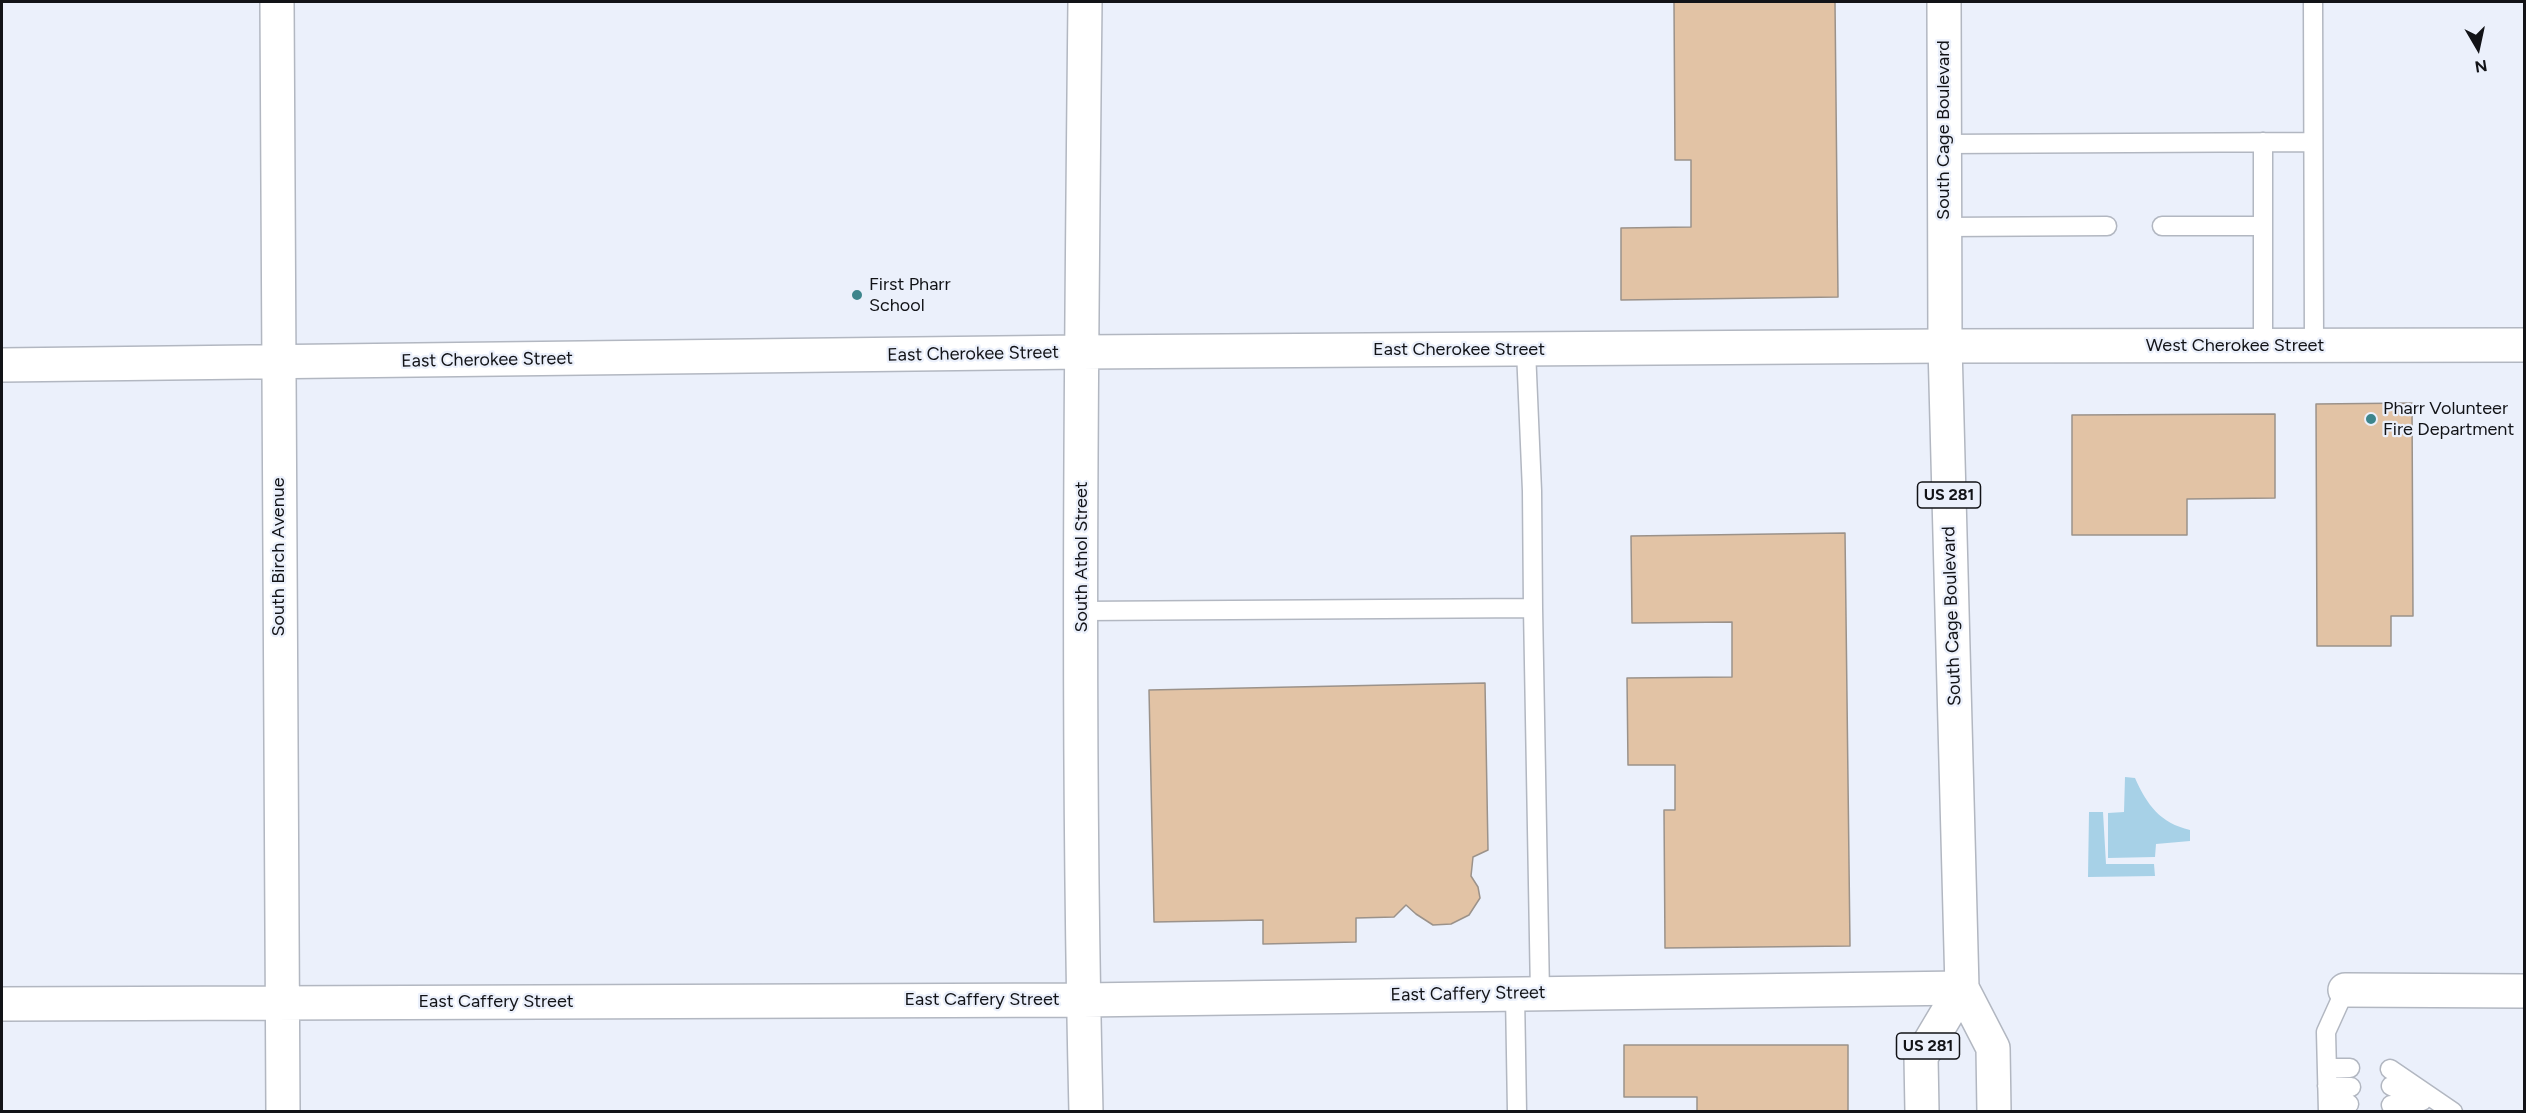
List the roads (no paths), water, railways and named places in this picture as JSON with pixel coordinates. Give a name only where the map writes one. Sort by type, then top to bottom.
[{"type":"street","name":"South Birch Avenue","points":[[277,2],[283,1112]]},
{"type":"street","name":"South Athol Street","points":[[1085,2],[1081,352],[1083,1000],[1086,1112]]},
{"type":"street","name":"South Cage Boulevard","points":[[1944,2],[1945,346],[1962,988]]},
{"type":"street","name":"West Cherokee Street","points":[[1945,346],[2524,345]]},
{"type":"street","name":"East Cherokee Street","points":[[2,365],[1081,352],[1945,346]]},
{"type":"street","name":"East Caffery Street","points":[[2,1004],[1083,1000],[1962,988]]},
{"type":"street","name":"US 281","points":[[1922,1112],[1921,1057],[1962,988]]},
{"type":"street","points":[[1962,988],[1993,1048],[1994,1112]]},
{"type":"street","points":[[2346,990],[2524,991]]},
{"type":"lane","points":[[2313,2],[2314,345]]},
{"type":"lane","points":[[2263,142],[2263,346]]},
{"type":"lane","points":[[1944,144],[2313,142]]},
{"type":"lane","points":[[1944,227],[2107,226]]},
{"type":"lane","points":[[2162,226],[2262,226]]},
{"type":"lane","points":[[1516,1112],[1527,994],[1533,608],[1532,491],[1526,350]]},
{"type":"lane","points":[[1082,611],[1533,608]]},
{"type":"lane","points":[[2327,1092],[2326,1032],[2346,990]]},
{"type":"lane","points":[[2442,1112],[2390,1077],[2453,1112]]},
{"type":"lane","points":[[2327,1092],[2350,1086],[2327,1092]]},
{"type":"lane","points":[[2391,1105],[2414,1112]]},
{"type":"water","points":[[2125,777],[2135,778],[2144,797],[2163,818],[2190,830],[2190,841],[2156,844],[2155,857],[2108,858],[2108,813],[2124,812]]},
{"type":"water","points":[[2089,812],[2103,812],[2106,864],[2154,864],[2155,876],[2088,877]]},
{"type":"place","name":"First Pharr School","points":[[857,295]]},
{"type":"place","name":"Pharr Volunteer Fire Department","points":[[2371,419]]}]
